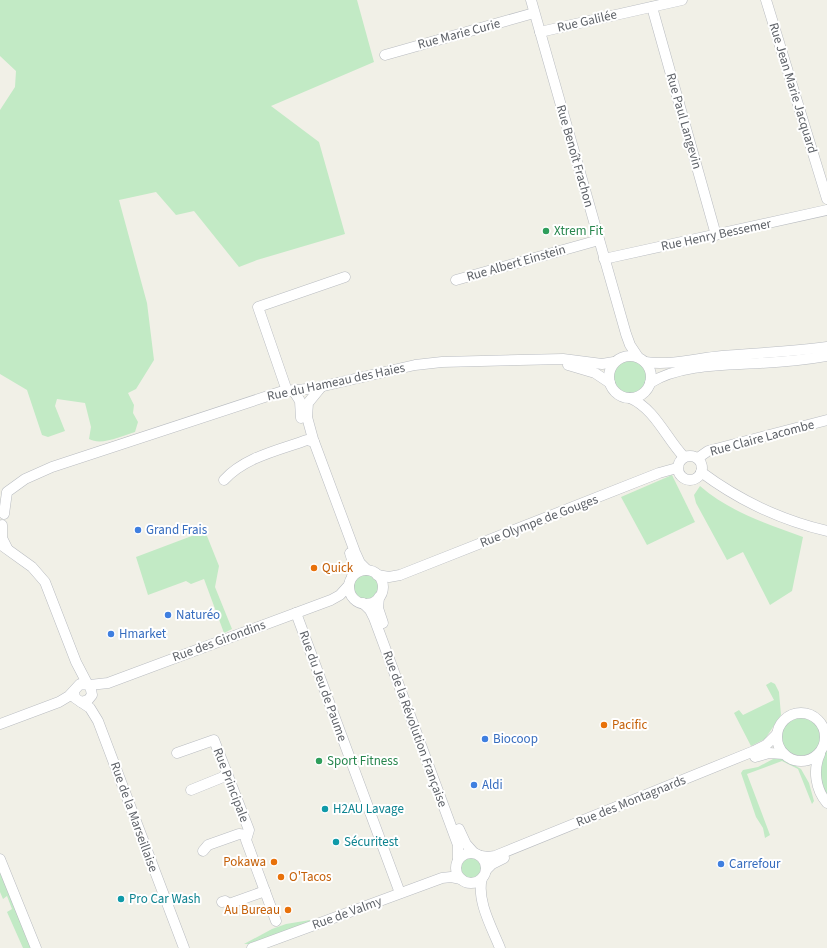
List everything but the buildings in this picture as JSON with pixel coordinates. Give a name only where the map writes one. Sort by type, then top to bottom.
[{"type":"street","name":"Rue Benoît Frachon","points":[[531,0],[626,334],[630,346],[642,360]]},
{"type":"street","name":"Rue Galilée","points":[[540,32],[682,0]]},
{"type":"street","name":"Rue Jean Marie Jacquard","points":[[766,0],[827,199]]},
{"type":"street","name":"Rue Paul Langevin","points":[[652,7],[716,235]]},
{"type":"street","name":"Rue Marie Curie","points":[[384,55],[534,13]]},
{"type":"street","name":"Rue Henry Bessemer","points":[[604,260],[827,210]]},
{"type":"street","name":"Rue Albert Einstein","points":[[456,280],[599,240]]},
{"type":"street","points":[[321,386],[311,397],[306,410],[311,441],[353,563],[350,593],[360,602],[371,603],[381,594],[382,583],[378,575],[367,570],[356,556],[311,441],[302,421],[300,401],[290,390],[258,307],[345,277]]},
{"type":"street","name":"Rue Benoît Frachon","points":[[618,360],[626,346],[626,334]]},
{"type":"street","points":[[684,457],[667,438],[643,405],[630,398],[618,395],[610,383],[609,371],[618,360],[631,356],[642,360],[665,362],[827,347]]},
{"type":"street","points":[[630,398],[639,396],[649,387],[670,374],[703,367],[797,360],[827,356]]},
{"type":"street","name":"Rue du Hameau des Haies","points":[[0,490],[8,485],[67,461],[290,390],[321,386],[425,364],[563,359],[602,364],[618,360]]},
{"type":"street","name":"Rue du Hameau des Haies","points":[[542,360],[582,368],[600,375],[610,383]]},
{"type":"street","points":[[642,360],[651,373],[647,402],[651,414]]},
{"type":"street","name":"Rue Claire Lacombe","points":[[698,458],[708,451],[827,420]]},
{"type":"street","points":[[224,480],[244,463],[311,441]]},
{"type":"street","points":[[692,455],[698,458],[702,465],[701,472],[696,478],[689,480],[680,476],[677,468],[678,462],[684,457],[692,455]]},
{"type":"street","name":"Rue Olympe de Gouges","points":[[378,575],[389,577],[400,575],[659,473],[677,468]]},
{"type":"street","points":[[701,472],[733,494],[767,512],[827,531]]},
{"type":"street","name":"Rue du Hameau des Haies","points":[[1,526],[2,509],[7,492],[25,479]]},
{"type":"street","name":"Rue de la Marseillaise","points":[[1,526],[2,541],[18,557]]},
{"type":"street","name":"Rue de la Marseillaise","points":[[0,544],[32,567],[45,582],[76,662],[91,690],[98,721],[184,948]]},
{"type":"street","points":[[351,581],[358,572],[367,570]]},
{"type":"street","name":"Rue Olympe de Gouges","points":[[381,594],[400,575]]},
{"type":"street","name":"Rue des Girondins","points":[[331,600],[340,595],[351,581]]},
{"type":"street","name":"Rue de la Révolution Française","points":[[381,594],[378,606],[380,615],[463,840],[478,854]]},
{"type":"street","name":"Rue des Girondins","points":[[91,690],[331,600],[340,598],[360,602]]},
{"type":"street","name":"Rue de la Révolution Française","points":[[360,602],[374,618],[458,845],[457,863]]},
{"type":"street","name":"Rue du Jeu de Paume","points":[[296,613],[400,893]]},
{"type":"street","name":"Rue de la Marseillaise","points":[[75,688],[78,676],[76,662]]},
{"type":"street","points":[[0,724],[59,702],[88,700],[91,690],[83,683],[59,702]]},
{"type":"street","points":[[75,688],[74,697],[80,701]]},
{"type":"street","name":"Rue de la Marseillaise","points":[[80,701],[90,708],[98,721]]},
{"type":"street","points":[[818,785],[815,769],[825,744],[822,720],[806,713],[793,714],[782,722],[777,734],[778,745],[784,754],[808,770],[827,803]]},
{"type":"street","name":"Rue des Montagnards","points":[[478,854],[488,857],[495,856],[754,751],[766,745],[777,734]]},
{"type":"street","name":"Rue Principale","points":[[177,753],[214,740],[248,832],[246,840],[276,921]]},
{"type":"street","points":[[796,761],[812,759],[825,744]]},
{"type":"street","name":"Rue des Montagnards","points":[[484,874],[496,861],[762,754],[784,754]]},
{"type":"street","points":[[191,790],[228,776]]},
{"type":"street","points":[[203,851],[208,844],[248,832]]},
{"type":"street","points":[[482,902],[480,889],[484,874],[485,862],[478,854],[466,853],[457,863],[464,881],[476,890],[500,948]]},
{"type":"street","points":[[0,859],[36,948]]},
{"type":"street","name":"Rue de Valmy","points":[[442,878],[457,863]]},
{"type":"street","points":[[464,881],[475,882],[484,874]]},
{"type":"street","name":"Rue de Valmy","points":[[252,948],[442,878],[451,877],[464,881]]},
{"type":"street","points":[[222,902],[228,904],[265,891]]},
{"type":"street","name":"Rue de la Marseillaise","points":[[177,948],[178,935]]},
{"type":"green space","points":[[0,0],[357,0],[374,62],[271,106],[319,142],[345,234],[257,260],[239,267],[194,211],[176,215],[156,192],[119,200],[147,303],[154,360],[136,389],[128,393],[134,405],[133,413],[138,422],[135,432],[112,440],[94,441],[89,439],[91,427],[85,403],[57,399],[55,406],[65,431],[48,437],[42,435],[27,390],[0,374],[0,110],[15,87],[16,71],[0,56]]},
{"type":"green space","points":[[630,360],[642,365],[647,377],[642,389],[630,394],[618,389],[613,377],[618,365]]},
{"type":"green space","points":[[672,475],[695,522],[647,545],[621,497]]},
{"type":"green space","points":[[700,486],[736,510],[762,522],[803,537],[792,591],[770,605],[743,552],[727,560],[696,503],[694,495]]},
{"type":"green space","points":[[205,531],[219,566],[215,587],[232,629],[224,633],[204,579],[191,584],[186,581],[148,595],[136,557]]},
{"type":"green space","points":[[366,575],[374,579],[378,587],[374,595],[366,599],[358,595],[354,587],[358,579]]},
{"type":"green space","points":[[771,682],[775,684],[779,692],[781,715],[765,739],[751,746],[734,713],[739,710],[743,715],[774,700],[766,685]]},
{"type":"green space","points":[[805,718],[812,721],[818,727],[821,738],[820,746],[812,755],[805,758],[797,758],[790,755],[782,746],[781,734],[784,727],[793,719]]},
{"type":"green space","points":[[827,749],[827,793],[825,793],[817,770]]},
{"type":"green space","points":[[780,757],[801,769],[809,783],[814,801],[812,804],[798,769],[782,761],[747,774],[770,835],[765,838],[763,828],[756,817],[741,773],[743,770],[758,767]]},
{"type":"green space","points":[[467,858],[475,858],[481,864],[481,872],[475,878],[467,878],[461,872],[461,864]]},
{"type":"green space","points":[[0,869],[32,948],[23,948],[7,912],[12,909],[7,896],[3,899],[0,892]]},
{"type":"green space","points":[[316,919],[252,944],[244,944],[272,929],[286,924]]},
{"type":"place","name":"Xtrem Fit","points":[[546,231]]},
{"type":"place","name":"Grand Frais","points":[[138,530]]},
{"type":"place","name":"Quick","points":[[314,568]]},
{"type":"place","name":"Naturéo","points":[[168,615]]},
{"type":"place","name":"Hmarket","points":[[111,634]]},
{"type":"place","name":"Pacific","points":[[604,725]]},
{"type":"place","name":"Biocoop","points":[[485,739]]},
{"type":"place","name":"Sport Fitness","points":[[319,761]]},
{"type":"place","name":"Aldi","points":[[474,785]]},
{"type":"place","name":"H2AU Lavage","points":[[325,809]]},
{"type":"place","name":"Sécuritest","points":[[336,842]]},
{"type":"place","name":"Pokawa","points":[[274,862]]},
{"type":"place","name":"Carrefour","points":[[721,864]]},
{"type":"place","name":"O'Tacos","points":[[281,877]]},
{"type":"place","name":"Pro Car Wash","points":[[121,899]]},
{"type":"place","name":"Au Bureau","points":[[288,910]]}]
